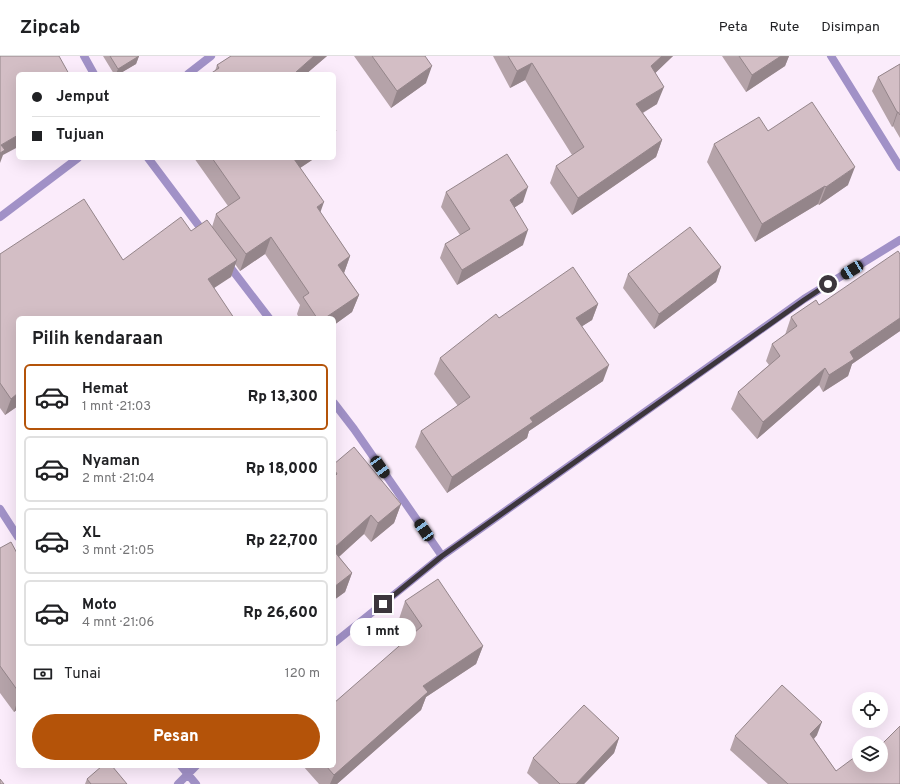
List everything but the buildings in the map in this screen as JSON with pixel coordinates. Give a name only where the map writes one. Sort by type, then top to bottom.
[{"type":"street","points":[[84,56],[93,72]]},
{"type":"street","points":[[191,72],[211,56]]},
{"type":"street","points":[[831,56],[900,167]]},
{"type":"street","points":[[0,217],[75,160]]},
{"type":"street","points":[[150,160],[208,238]]},
{"type":"street","points":[[336,641],[442,556],[804,300],[900,240]]},
{"type":"street","points":[[222,256],[267,316]]},
{"type":"street","points":[[336,406],[354,429],[442,556]]},
{"type":"street","points":[[0,509],[16,534]]},
{"type":"street","points":[[182,768],[196,784]]},
{"type":"street","points":[[178,784],[194,768]]},
{"type":"route","points":[[383,604],[442,556],[828,284]]}]
